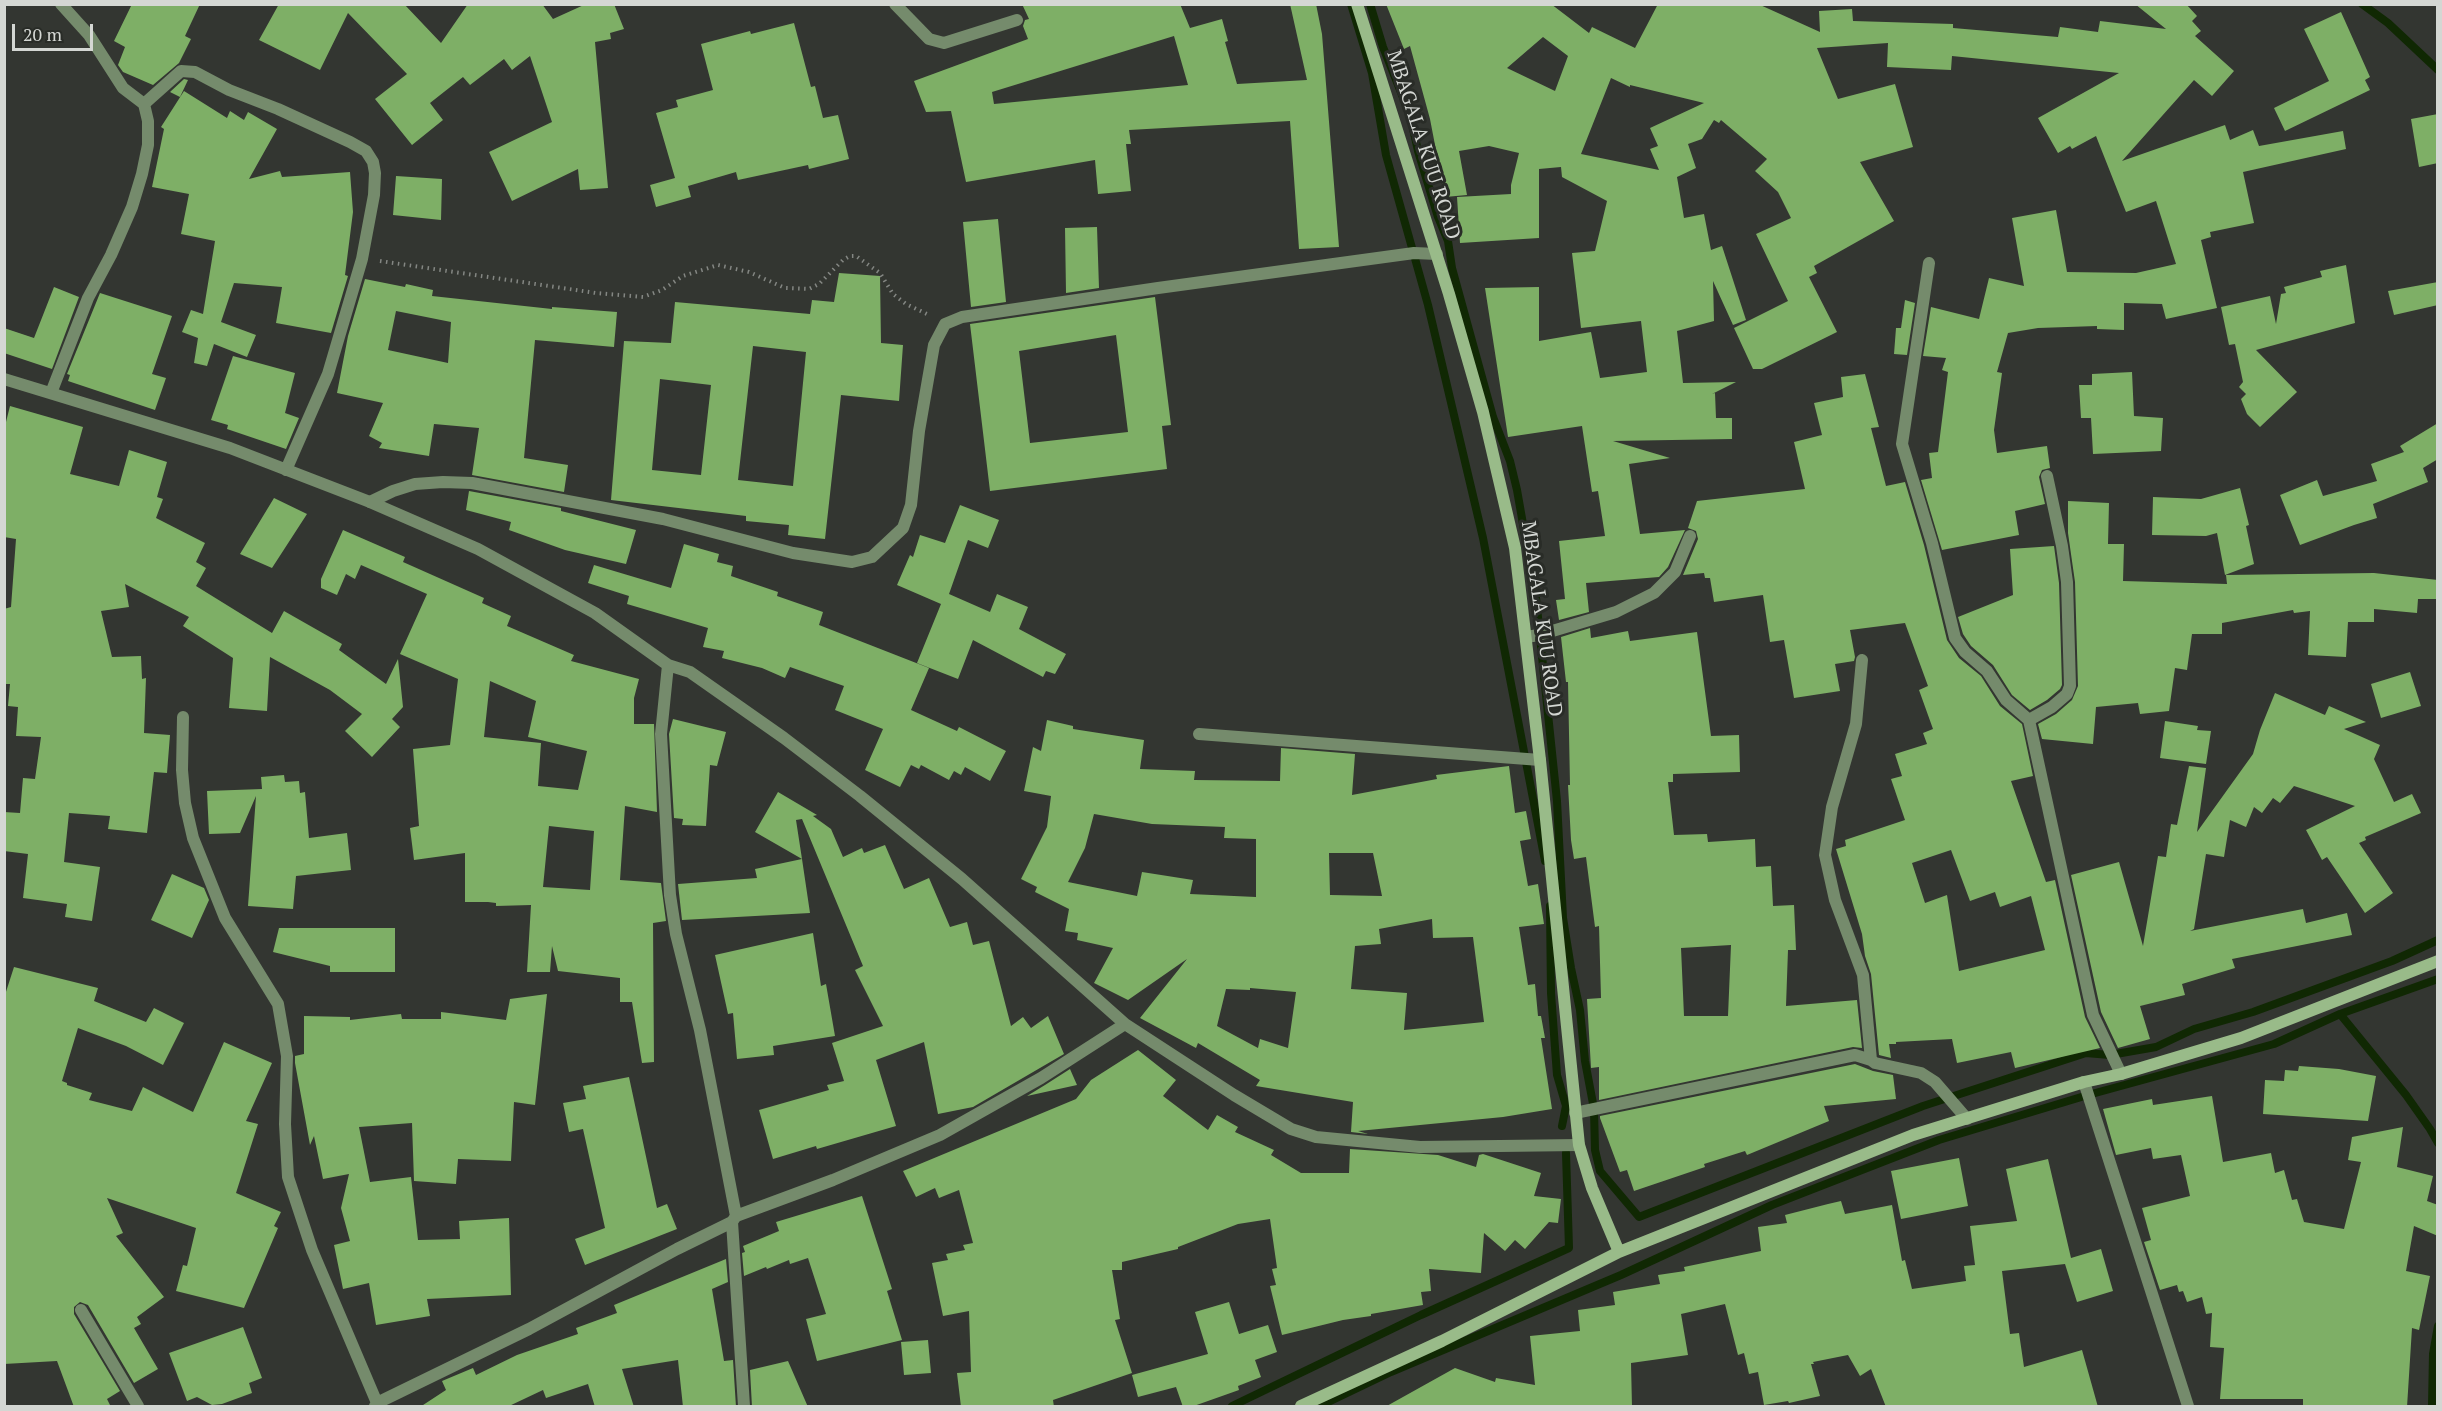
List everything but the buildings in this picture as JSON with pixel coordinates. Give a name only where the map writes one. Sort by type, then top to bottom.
[{"type":"street","points":[[51,393],[88,298],[111,255],[132,207],[148,145],[148,121],[144,105],[123,88],[89,35],[61,4]]},
{"type":"street","points":[[895,4],[929,39],[944,43],[1017,20]]},
{"type":"street","name":"MBAGALA KUU ROAD","points":[[1357,4],[1437,254],[1483,412],[1515,549],[1540,760],[1579,1145],[1592,1188],[1619,1252]]},
{"type":"street","points":[[144,105],[181,71],[195,72],[229,90],[278,109],[366,151],[373,162],[374,195],[362,259],[328,374],[286,470]]},
{"type":"street","points":[[370,502],[415,484],[472,483],[663,519],[793,553],[852,562],[872,557],[903,528],[911,505],[919,431],[933,345],[945,324],[962,317],[1158,288],[1414,253],[1437,254]]},
{"type":"street","points":[[1929,262],[1902,444],[1932,543],[1955,638],[1965,652],[1987,671],[2006,700],[2029,720],[2093,1015],[2121,1074]]},
{"type":"street","points":[[4,379],[230,448],[370,502],[478,549],[595,613],[668,665],[690,672],[784,738],[860,796],[962,879],[1125,1024],[1234,1095],[1292,1129],[1316,1137],[1357,1143],[1419,1147],[1579,1145]]},
{"type":"street","points":[[2029,720],[2052,707],[2067,694],[2070,686],[2067,582],[2047,476]]},
{"type":"street","points":[[1526,637],[1616,612],[1654,593],[1675,572],[1690,536]]},
{"type":"street","points":[[1862,660],[1856,724],[1832,807],[1825,855],[1835,900],[1863,975],[1871,1060]]},
{"type":"street","points":[[668,665],[661,734],[670,895],[676,934],[700,1030],[734,1219],[744,1407]]},
{"type":"street","points":[[183,717],[182,770],[185,803],[193,838],[225,918],[278,1004],[287,1056],[285,1124],[288,1177],[312,1250],[376,1405],[529,1329],[734,1219],[940,1135],[1041,1078],[1125,1024]]},
{"type":"street","points":[[1198,735],[1540,760]]},
{"type":"street","points":[[1301,1407],[1442,1341],[1619,1252],[1913,1135],[2084,1082],[2121,1074],[2241,1038],[2438,961]]},
{"type":"street","points":[[1575,1113],[1855,1055],[1875,1063],[1922,1073],[1935,1082],[1967,1119]]},
{"type":"street","points":[[2084,1082],[2188,1407]]},
{"type":"street","points":[[81,1310],[138,1407]]},
{"type":"path","points":[[362,259],[596,293],[643,297],[662,290],[683,276],[718,265],[749,272],[785,288],[809,289],[819,284],[843,260],[856,256],[880,273],[893,294],[906,304],[945,324]]},
{"type":"waterway","points":[[1351,4],[1372,73],[1386,155],[1428,305],[1483,538],[1545,861]]},
{"type":"waterway","points":[[1370,4],[1383,47],[1410,115],[1418,151],[1438,217],[1448,241],[1452,268],[1493,417],[1510,461],[1517,490],[1536,598],[1557,801],[1563,918],[1580,1010],[1585,1061],[1594,1109],[1595,1150],[1600,1171],[1639,1217],[1923,1106],[2086,1053],[2110,1055],[2156,1047],[2194,1029],[2253,1012],[2392,961],[2438,940]]},
{"type":"waterway","points":[[2362,4],[2388,23],[2438,70]]},
{"type":"waterway","points":[[1550,906],[1551,993],[1557,1075],[1566,1106],[1562,1126]]},
{"type":"waterway","points":[[1320,1406],[1391,1372],[1621,1275],[1772,1205],[1939,1140],[2088,1095],[2274,1044],[2340,1014],[2438,979]]},
{"type":"waterway","points":[[2340,1014],[2406,1095],[2438,1143]]},
{"type":"waterway","points":[[1232,1406],[1421,1315],[1569,1248],[1566,1153]]},
{"type":"waterway","points":[[2432,1406],[2433,1354],[2438,1326]]}]
